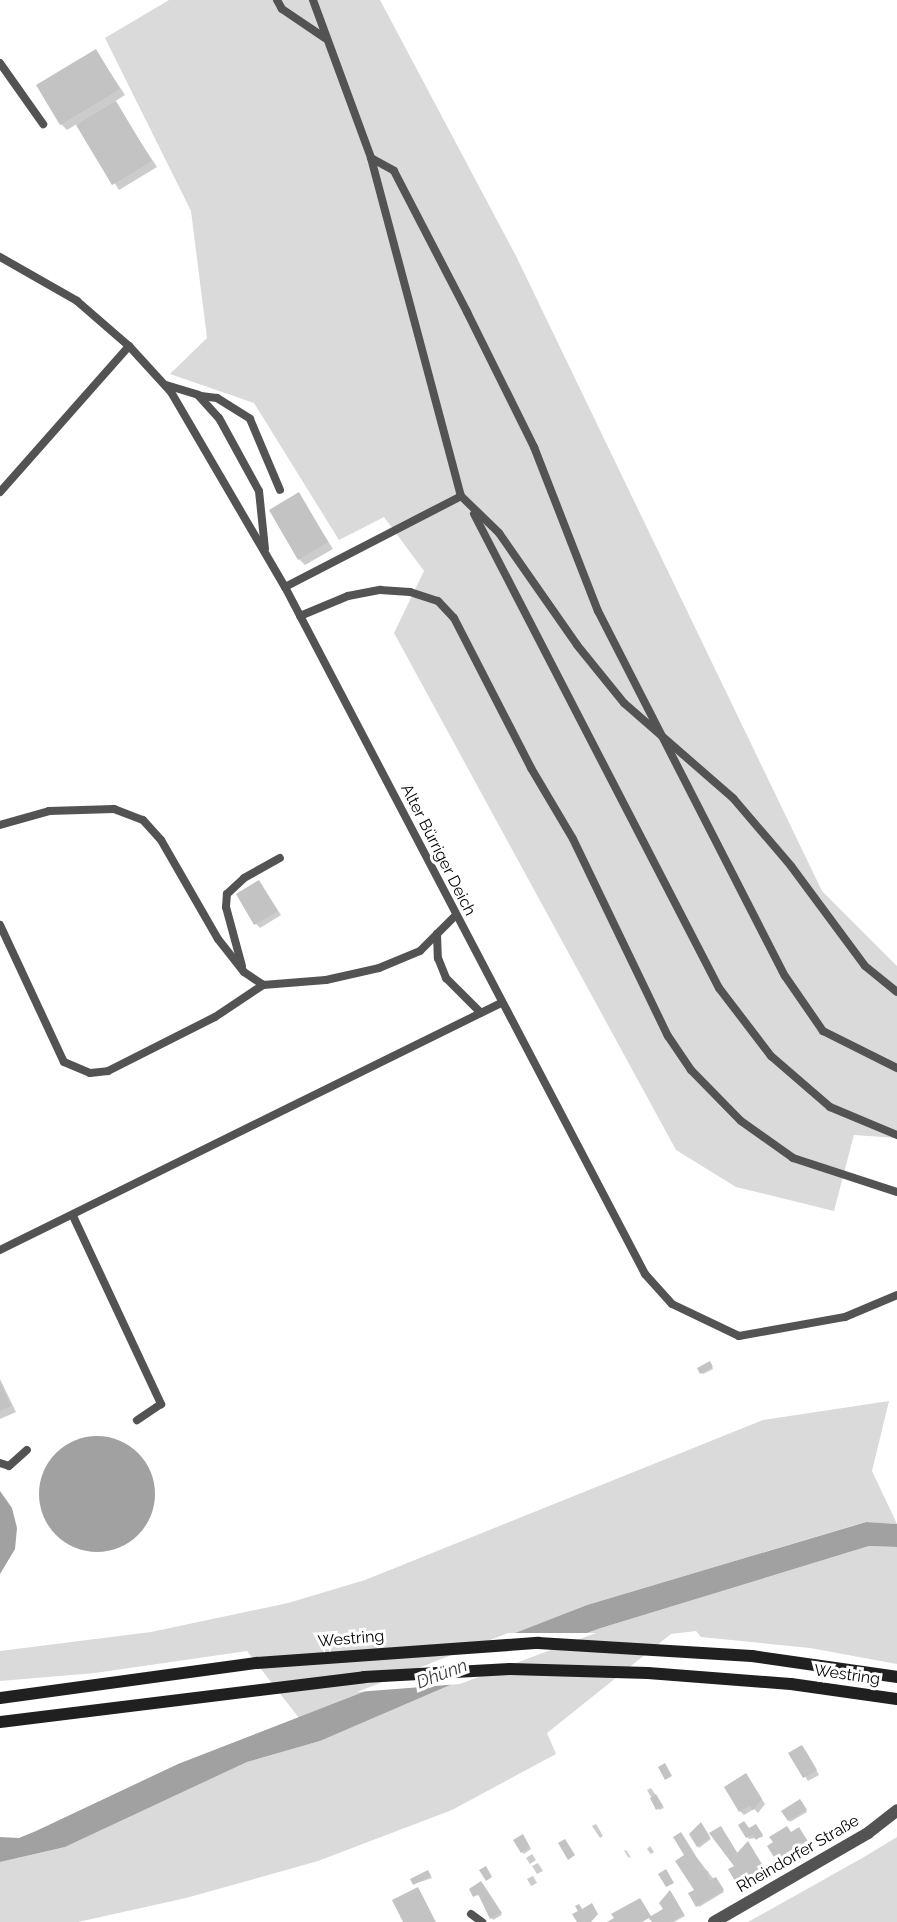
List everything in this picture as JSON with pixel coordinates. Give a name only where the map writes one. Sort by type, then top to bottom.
[{"type":"main road","name":"Westring","points":[[0,1698],[257,1663],[538,1643],[706,1652],[798,1661],[897,1677]]},
{"type":"main road","name":"Westring","points":[[0,1722],[265,1688],[439,1671],[648,1673],[791,1684],[897,1699]]},
{"type":"street","name":"Rheindorfer Straße","points":[[714,1922],[868,1833],[897,1810]]},
{"type":"lane","points":[[278,0],[282,9],[326,39]]},
{"type":"lane","points":[[312,0],[371,158],[461,496],[471,509],[719,988],[771,1056],[830,1107],[897,1136]]},
{"type":"lane","points":[[0,63],[43,124]]},
{"type":"lane","points":[[371,158],[394,171],[467,312],[534,447],[598,610],[785,976],[823,1030],[897,1068]]},
{"type":"lane","name":"Alter Bürriger Deich","points":[[0,257],[77,301],[129,346],[164,384],[285,587],[455,916],[645,1274],[672,1304],[739,1336],[845,1317],[897,1295]]},
{"type":"lane","points":[[0,492],[129,346]]},
{"type":"lane","points":[[164,384],[198,395],[218,398],[250,419],[280,490]]},
{"type":"lane","points":[[198,395],[219,418],[253,476],[263,514],[265,552]]},
{"type":"lane","points":[[285,587],[461,496]]},
{"type":"lane","points":[[471,509],[499,533],[577,645],[624,703],[663,734],[733,798],[791,866],[865,966],[897,992]]},
{"type":"lane","points":[[300,616],[348,596],[380,590],[410,592],[438,601],[454,618],[531,768],[573,839],[668,1036],[691,1070],[741,1121],[793,1158],[897,1192]]},
{"type":"lane","points":[[0,825],[49,811],[114,809],[143,820],[161,840],[218,939],[244,972],[263,985]]},
{"type":"lane","points":[[244,972],[225,907],[227,894],[244,878],[280,858]]},
{"type":"lane","points":[[0,925],[64,1062],[90,1073],[108,1071],[215,1017],[263,985],[326,980],[379,968],[420,951],[455,916]]},
{"type":"lane","points":[[437,934],[438,958],[446,978],[481,1013]]},
{"type":"lane","points":[[0,1250],[501,1003]]},
{"type":"lane","points":[[73,1216],[161,1404],[137,1420]]},
{"type":"lane","points":[[0,1463],[9,1466],[27,1450]]},
{"type":"lane","points":[[471,1914],[482,1922]]},
{"type":"shaded area","points":[[169,0],[380,0],[517,258],[822,891],[897,966],[897,1138],[854,1135],[834,1211],[736,1187],[676,1150],[394,633],[424,571],[384,517],[339,540],[254,403],[170,374],[207,338],[191,211],[105,38]]},
{"type":"shaded area","points":[[889,1401],[872,1471],[897,1524],[865,1522],[587,1605],[299,1718],[247,1651],[95,1673],[0,1681],[0,1651],[151,1632],[288,1603],[365,1580],[763,1420]]},
{"type":"shaded area","points":[[869,1546],[897,1547],[897,1664],[810,1648],[701,1637],[696,1631],[671,1634],[547,1733],[556,1754],[452,1810],[318,1861],[186,1898],[78,1922],[0,1922],[0,1862],[65,1847],[247,1762],[320,1741],[499,1664],[601,1628]]},
{"type":"shaded area","points":[[897,1837],[897,1922],[748,1922],[864,1857]]},
{"type":"water","points":[[97,1436],[119,1440],[138,1453],[151,1472],[155,1494],[151,1516],[138,1535],[119,1548],[97,1552],[75,1548],[56,1535],[43,1516],[39,1494],[43,1472],[56,1453],[75,1440]]},
{"type":"water","points":[[0,1491],[12,1508],[17,1528],[15,1549],[0,1574]]},
{"type":"water","name":"Dhünn","points":[[866,1522],[897,1524],[897,1547],[869,1546],[601,1628],[499,1664],[320,1741],[247,1762],[65,1847],[0,1862],[0,1837],[19,1838],[178,1764],[587,1605]]},
{"type":"pier","points":[[508,1633],[596,1633],[460,1684],[357,1692]]},
{"type":"building","points":[[96,49],[120,89],[60,125],[36,85]]},
{"type":"building","points":[[116,101],[152,161],[112,185],[76,125]]},
{"type":"building","points":[[299,492],[328,542],[298,560],[269,510]]},
{"type":"building","points":[[259,880],[278,911],[254,925],[236,894]]},
{"type":"building","points":[[710,1361],[713,1367],[700,1374],[697,1368]]},
{"type":"building","points":[[0,1382],[11,1406],[0,1411]]},
{"type":"building","points":[[802,1745],[817,1770],[803,1778],[788,1753]]},
{"type":"building","points":[[665,1763],[672,1776],[665,1780],[658,1767]]},
{"type":"building","points":[[746,1773],[762,1799],[753,1810],[750,1806],[739,1812],[724,1787]]},
{"type":"building","points":[[656,1794],[663,1806],[656,1810],[650,1798]]},
{"type":"building","points":[[800,1799],[807,1810],[788,1821],[781,1811]]},
{"type":"building","points":[[744,1821],[749,1828],[756,1824],[763,1835],[756,1840],[753,1835],[746,1838],[738,1825]]},
{"type":"building","points":[[701,1822],[710,1837],[697,1847],[689,1834]]},
{"type":"building","points":[[721,1826],[737,1853],[748,1841],[763,1866],[736,1883],[728,1869],[734,1866],[709,1833]]},
{"type":"building","points":[[787,1826],[791,1832],[799,1827],[807,1840],[775,1859],[767,1846],[773,1842],[769,1837]]},
{"type":"building","points":[[681,1832],[704,1869],[709,1872],[707,1874],[710,1880],[716,1877],[724,1890],[696,1907],[688,1893],[694,1890],[675,1861],[684,1855],[673,1837]]},
{"type":"building","points":[[523,1834],[530,1847],[521,1853],[513,1840]]},
{"type":"building","points":[[565,1839],[575,1855],[568,1860],[558,1843]]},
{"type":"building","points":[[486,1866],[492,1877],[486,1881],[479,1870]]},
{"type":"building","points":[[666,1869],[674,1883],[666,1887],[658,1874]]},
{"type":"building","points":[[428,1870],[431,1876],[413,1885],[410,1879]]},
{"type":"building","points":[[481,1881],[502,1913],[490,1919],[478,1894],[473,1897],[469,1889]]},
{"type":"building","points":[[418,1887],[435,1922],[403,1922],[392,1900]]},
{"type":"building","points":[[670,1890],[684,1914],[671,1922],[652,1922],[649,1918],[642,1922],[607,1922],[614,1918],[611,1914],[640,1898],[651,1916],[663,1909],[659,1903]]},
{"type":"building","points":[[592,1903],[598,1914],[591,1922],[577,1922],[572,1914],[578,1911],[575,1906],[579,1904],[582,1909]]}]
